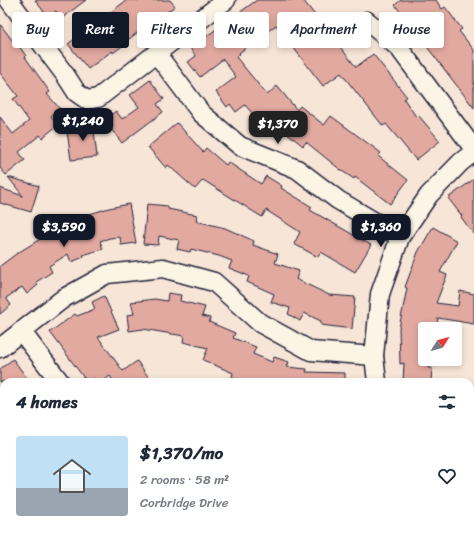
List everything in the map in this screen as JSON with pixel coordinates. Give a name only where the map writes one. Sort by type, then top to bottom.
[{"type":"street","points":[[9,0],[66,76],[76,93],[87,100],[98,98],[226,0]]},
{"type":"street","points":[[371,25],[399,48],[474,149]]},
{"type":"street","points":[[156,53],[201,113],[240,146],[297,169],[338,200],[400,237]]},
{"type":"street","points":[[377,378],[374,356],[380,294],[400,237],[429,195],[461,162],[474,152]]},
{"type":"street","points":[[0,348],[64,298],[107,274],[163,268],[214,282],[260,323],[311,351],[374,356]]},
{"type":"street","points":[[21,331],[57,378]]},
{"type":"building","points":[[35,0],[86,0],[64,16],[64,12],[44,12]]},
{"type":"building","points":[[127,0],[170,0],[175,6],[167,12],[137,12],[137,33],[129,39],[129,12],[111,12]]},
{"type":"building","points":[[257,0],[303,0],[312,12],[277,12],[277,26],[276,25],[269,30],[269,12],[240,12]]},
{"type":"building","points":[[401,0],[436,0],[442,9],[445,7],[462,29],[459,31],[474,50],[474,108],[428,48],[444,48],[444,12],[400,12],[395,5]]},
{"type":"building","points":[[0,24],[12,40],[12,48],[20,48],[26,56],[25,57],[50,92],[47,94],[60,109],[51,116],[58,125],[42,138],[40,135],[19,152],[25,160],[6,175],[0,168],[0,117],[13,134],[29,121],[13,99],[18,96],[0,73]]},
{"type":"building","points":[[214,31],[214,48],[246,48],[236,57],[267,95],[277,86],[297,110],[300,106],[324,125],[331,116],[381,153],[378,156],[408,180],[390,204],[355,177],[354,179],[342,171],[306,142],[303,146],[275,123],[267,130],[245,105],[236,112],[230,104],[227,107],[216,92],[236,77],[223,59],[200,77],[188,62],[196,56],[190,48],[206,48],[206,37]]},
{"type":"building","points":[[72,41],[72,48],[120,48],[113,53],[112,51],[88,69],[68,44]]},
{"type":"building","points":[[294,48],[341,48],[356,67],[373,54],[407,97],[404,99],[417,118],[419,116],[440,141],[416,160],[386,124],[383,126],[341,73],[323,86]]},
{"type":"building","points":[[150,80],[164,99],[157,104],[163,112],[122,143],[104,120],[116,111],[122,119],[139,107],[130,95]]},
{"type":"building","points":[[93,122],[97,157],[71,160],[67,131],[81,129],[81,123]]},
{"type":"building","points":[[177,123],[203,152],[206,148],[226,165],[228,162],[261,184],[266,176],[282,186],[281,188],[312,207],[310,210],[371,245],[355,272],[321,252],[318,257],[294,244],[300,232],[266,210],[262,217],[203,180],[195,189],[168,165],[166,168],[148,147]]},
{"type":"building","points":[[8,177],[39,186],[31,212],[0,203],[0,188],[23,196]]},
{"type":"building","points":[[474,179],[474,235],[448,198]]},
{"type":"building","points":[[129,204],[136,243],[121,245],[120,237],[110,238],[100,241],[103,249],[83,255],[84,257],[71,262],[68,254],[49,266],[52,272],[36,282],[38,285],[27,294],[22,287],[6,298],[11,305],[0,314],[0,266],[16,254],[50,233],[49,230],[80,217],[109,208]]},
{"type":"building","points":[[147,204],[168,206],[168,209],[197,215],[196,221],[225,228],[254,241],[253,245],[278,254],[275,263],[299,271],[296,279],[329,295],[355,297],[352,329],[321,325],[321,321],[304,313],[300,321],[288,314],[290,308],[271,302],[274,294],[247,282],[249,276],[229,268],[232,261],[191,249],[190,252],[177,249],[179,240],[159,236],[158,245],[143,244]]},
{"type":"building","points":[[433,227],[457,241],[440,272],[447,275],[436,303],[458,306],[460,291],[474,294],[474,324],[438,318],[437,322],[418,322],[418,366],[428,366],[428,368],[432,368],[431,378],[403,378],[404,363],[400,364],[399,328],[407,288],[405,287],[418,252]]},
{"type":"building","points":[[168,293],[181,295],[180,301],[205,307],[202,316],[210,318],[209,322],[235,333],[233,338],[256,347],[253,354],[272,362],[274,357],[289,362],[287,367],[307,369],[306,372],[345,373],[345,378],[234,378],[232,377],[233,373],[203,360],[208,348],[183,342],[184,336],[143,329],[129,331],[127,315],[134,314],[131,302],[155,299],[167,301]]},
{"type":"building","points":[[104,296],[119,329],[98,337],[123,371],[137,361],[149,378],[111,378],[110,376],[107,378],[84,378],[50,332],[75,314],[77,316],[95,309],[92,302]]},
{"type":"building","points":[[13,359],[27,378],[0,378],[0,369]]}]
